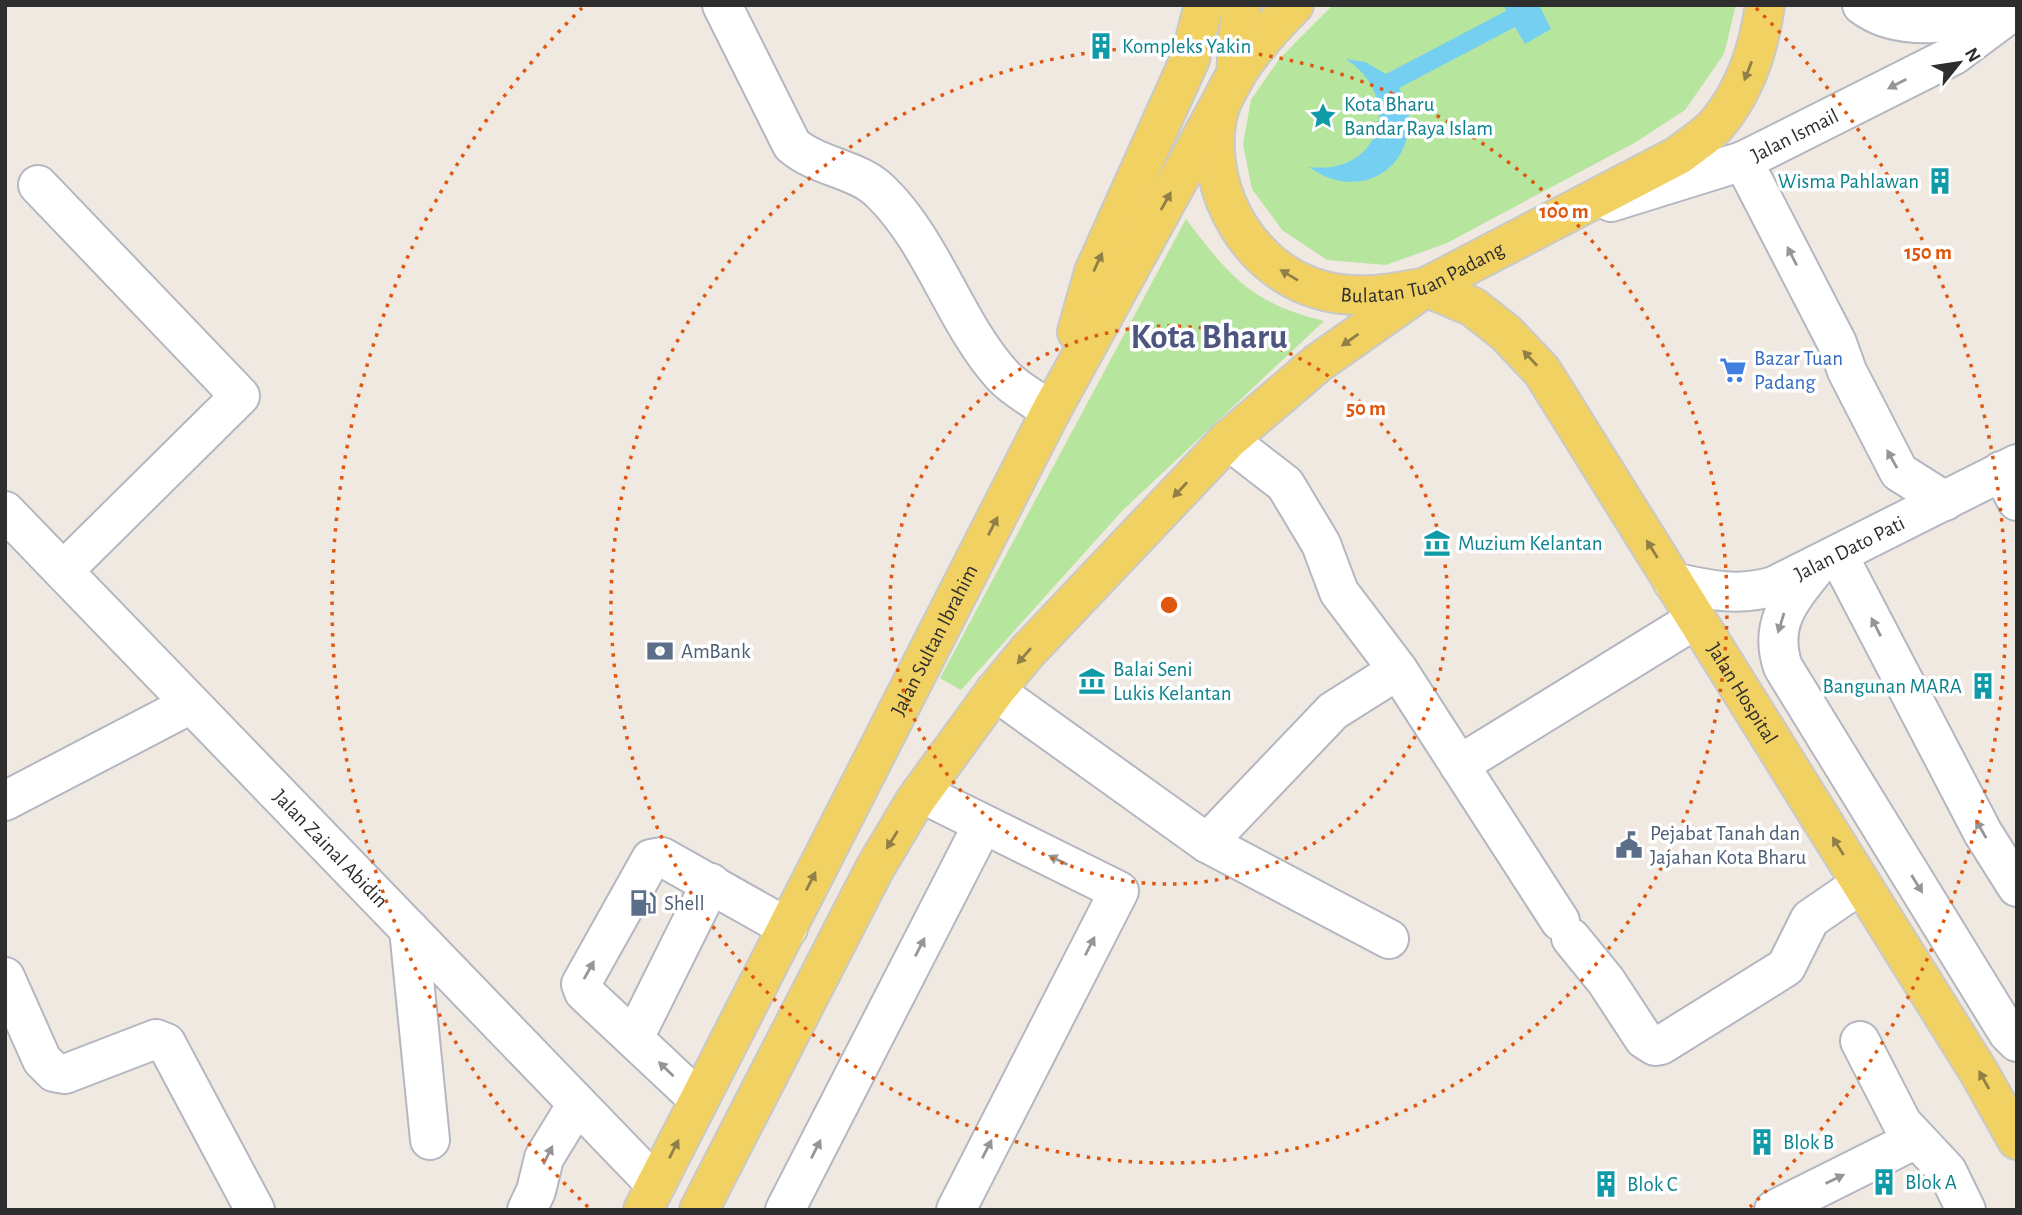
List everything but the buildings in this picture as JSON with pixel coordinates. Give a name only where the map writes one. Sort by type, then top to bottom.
[{"type":"main road","points":[[1055,405],[1094,272],[1191,59],[1204,5]]},
{"type":"main road","points":[[1236,75],[1241,5]]},
{"type":"main road","name":"Bulatan Tuan Padang","points":[[1294,5],[1267,32],[1236,75],[1216,122],[1214,161],[1220,193],[1239,228],[1261,256],[1289,277],[1320,290],[1353,295],[1388,295],[1426,287],[1679,155],[1716,126],[1741,89],[1760,38],[1765,5]]},
{"type":"main road","name":"Jalan Sultan Ibrahim","points":[[649,1197],[1055,405],[1236,75]]},
{"type":"main road","points":[[699,1210],[875,868],[921,793],[995,691],[1028,651],[1228,440],[1318,363],[1426,287]]},
{"type":"main road","name":"Jalan Hospital","points":[[1426,287],[1473,307],[1506,332],[1542,371],[1980,1073],[2017,1140]]},
{"type":"street","points":[[722,5],[792,145],[808,158],[848,171],[880,190],[907,223],[979,342],[1004,377],[1055,405]]},
{"type":"street","points":[[1862,5],[1877,17],[1895,22],[1972,19],[2017,8]]},
{"type":"street","name":"Jalan Ismail","points":[[1554,220],[1743,161],[1954,55],[2017,8]]},
{"type":"street","points":[[1743,161],[1837,343],[1847,371],[1894,464],[1905,477],[1945,501]]},
{"type":"street","points":[[38,185],[240,396],[63,571]]},
{"type":"street","points":[[1228,440],[1285,484],[1321,544],[1339,592],[1398,670],[1566,930],[1606,981],[1644,1039],[1655,1046],[1661,1045],[1786,967],[1810,919],[1861,884]]},
{"type":"street","name":"Jalan Dato Pati","points":[[1673,582],[1730,593],[1753,592],[1827,560],[1945,501],[2012,479]]},
{"type":"street","name":"Jalan Zainal Abidin","points":[[5,511],[577,1104],[649,1197]]},
{"type":"street","points":[[2017,887],[1983,833],[1827,560],[1783,614],[1776,649],[1783,667],[2017,1042]]},
{"type":"street","points":[[1459,765],[1696,619]]},
{"type":"street","points":[[1207,843],[1333,711],[1398,670]]},
{"type":"street","points":[[995,691],[1207,843],[1389,939]]},
{"type":"street","points":[[5,802],[191,704]]},
{"type":"street","points":[[921,793],[1119,891],[956,1210]]},
{"type":"street","points":[[785,1210],[983,824]]},
{"type":"street","points":[[699,1100],[584,992],[581,984],[651,859],[662,857],[788,928]]},
{"type":"street","points":[[634,1038],[711,883]]},
{"type":"street","points":[[409,929],[430,1140]]},
{"type":"street","points":[[5,977],[42,1060],[54,1072],[65,1074],[156,1039],[166,1043],[255,1210]]},
{"type":"street","points":[[1860,1041],[1902,1123],[1947,1171],[1966,1210]]},
{"type":"street","points":[[527,1210],[536,1191],[544,1158],[577,1104]]},
{"type":"street","points":[[1774,1210],[1916,1139]]},
{"type":"green space","points":[[1333,5],[1736,5],[1724,54],[1685,110],[1636,142],[1447,243],[1386,265],[1327,260],[1282,230],[1252,189],[1243,144],[1251,100],[1280,58]]},
{"type":"green space","points":[[1186,219],[1216,257],[1244,285],[1278,306],[1324,321],[1122,511],[961,690],[940,678]]},
{"type":"water","points":[[1504,5],[1539,5],[1551,29],[1525,44],[1515,27],[1399,88],[1409,115],[1405,143],[1398,158],[1387,170],[1373,178],[1358,182],[1342,181],[1309,167],[1333,167],[1353,159],[1367,147],[1376,131],[1379,113],[1375,94],[1364,75],[1346,59],[1365,62],[1386,74],[1506,11]]},
{"type":"place","name":"Kompleks Yakin","points":[[1101,46]]},
{"type":"place","name":"Kota Bharu Bandar Raya Islam","points":[[1323,116]]},
{"type":"place","name":"Wisma Pahlawan","points":[[1940,181]]},
{"type":"place","name":"Bazar Tuan Padang","points":[[1733,370]]},
{"type":"place","name":"Muzium Kelantan","points":[[1437,543]]},
{"type":"place","name":"AmBank","points":[[660,651]]},
{"type":"place","name":"Balai Seni Lukis Kelantan","points":[[1092,681]]},
{"type":"place","name":"Bangunan MARA","points":[[1983,686]]},
{"type":"place","name":"Pejabat Tanah dan Jajahan Kota Bharu","points":[[1629,845]]},
{"type":"place","name":"Shell","points":[[643,903]]},
{"type":"place","name":"Blok B","points":[[1762,1142]]},
{"type":"place","name":"Blok A","points":[[1884,1182]]},
{"type":"place","name":"Blok C","points":[[1606,1184]]},
{"type":"district","name":"Kota Bharu","points":[[1209,336]]}]
